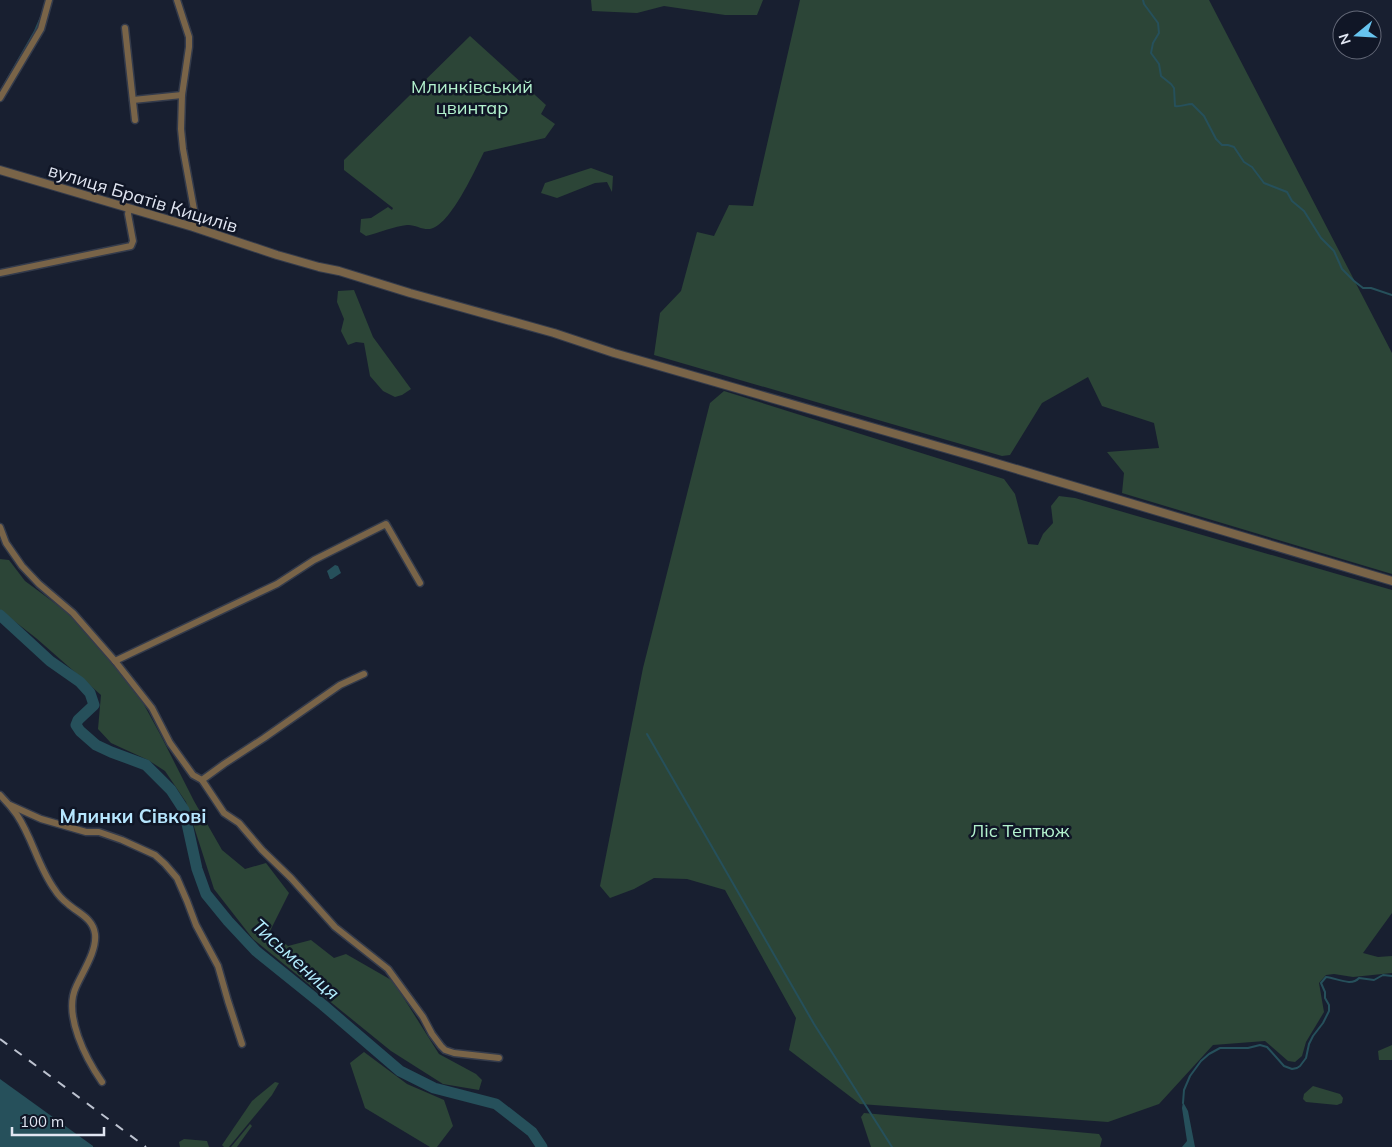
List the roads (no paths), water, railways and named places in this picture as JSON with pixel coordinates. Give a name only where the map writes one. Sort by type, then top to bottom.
[{"type":"street","points":[[0,98],[40,29],[49,0]]},
{"type":"street","points":[[176,0],[189,37],[182,95],[182,139],[195,215],[193,227]]},
{"type":"street","points":[[125,28],[135,120]]},
{"type":"street","points":[[133,100],[182,95]]},
{"type":"street","name":"вулиця Братів Кицилів","points":[[0,170],[193,227],[277,255],[536,328],[614,353],[1392,581]]},
{"type":"street","points":[[0,273],[131,246],[133,241],[128,214],[129,209]]},
{"type":"street","points":[[115,661],[277,584],[314,560],[386,524],[420,583]]},
{"type":"street","points":[[0,528],[6,543],[22,566],[91,632],[152,708],[170,743],[193,775],[202,780],[224,813],[239,823],[335,927],[388,969],[445,1050],[467,1055],[499,1058]]},
{"type":"street","points":[[202,780],[340,685],[364,674]]},
{"type":"street","points":[[0,795],[18,816],[28,834],[47,879],[56,892],[67,903],[84,915],[94,928],[94,944],[87,966],[72,996],[72,1009],[81,1045],[102,1082]]},
{"type":"street","points":[[10,805],[41,819],[86,832],[99,832],[122,840],[155,855],[165,864],[177,878],[196,925],[218,966],[242,1044]]},
{"type":"waterway","points":[[1143,0],[1158,23],[1159,33],[1153,43],[1151,53],[1159,64],[1161,76],[1174,88],[1175,106],[1192,104],[1204,116],[1216,139],[1222,145],[1234,147],[1244,162],[1252,167],[1264,183],[1287,192],[1292,201],[1304,211],[1321,238],[1334,251],[1342,269],[1354,281],[1363,288],[1371,288],[1392,295]]},
{"type":"waterway","points":[[0,92],[41,17]]},
{"type":"waterway","name":"Тисьмениця","points":[[0,615],[50,661],[80,682],[90,693],[94,705],[78,720],[76,725],[80,731],[96,745],[146,765],[171,790],[184,810],[197,869],[206,894],[256,951],[400,1071],[434,1088],[496,1104],[532,1132],[542,1147]]},
{"type":"waterway","points":[[647,734],[814,1024],[892,1147]]},
{"type":"waterway","points":[[1183,1103],[1184,1090],[1190,1076],[1201,1061],[1220,1048],[1248,1048],[1260,1045],[1267,1047],[1284,1066],[1292,1069],[1300,1066],[1306,1058],[1313,1036],[1329,1011],[1329,1005],[1321,983],[1326,977],[1352,982],[1359,978],[1374,980],[1383,975],[1392,976]]},
{"type":"railway","points":[[0,1039],[146,1147]]},
{"type":"district","name":"Млинки Сівкові","points":[[133,816]]},
{"type":"park label","name":"Млинківський цвинтар","points":[[472,96]]},
{"type":"park label","name":"Ліс Тептюж","points":[[1020,830]]}]
